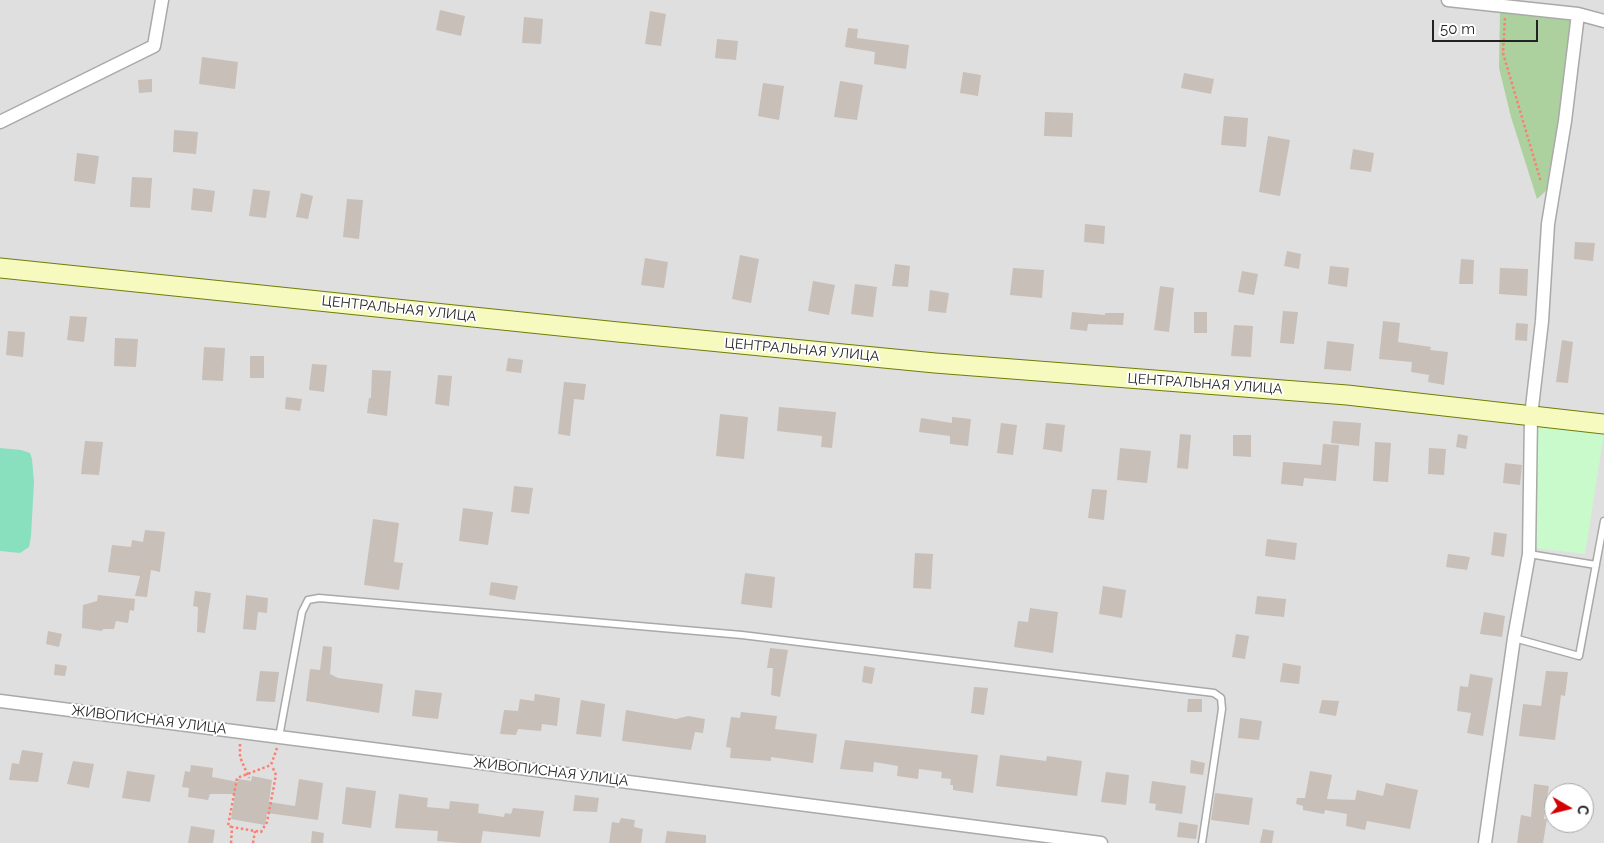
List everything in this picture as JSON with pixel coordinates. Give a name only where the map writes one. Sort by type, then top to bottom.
[{"type":"street","points":[[0,122],[154,46],[162,0]]},
{"type":"street","points":[[1448,0],[1578,14],[1604,21]]},
{"type":"street","points":[[1485,843],[1514,638],[1529,554],[1531,416],[1542,321],[1548,224],[1578,14]]},
{"type":"street","name":"ЦЕНТРАЛЬНАЯ УЛИЦА","points":[[0,268],[935,363],[1347,395],[1604,424]]},
{"type":"street","name":"ЖИВОПИСНАЯ УЛИЦА","points":[[0,700],[1101,843]]},
{"type":"lane","points":[[1514,638],[1580,656],[1604,522]]},
{"type":"lane","points":[[1529,554],[1596,565]]},
{"type":"lane","points":[[279,737],[302,612],[308,600],[329,599],[742,635],[1214,693],[1221,698],[1222,709],[1202,843]]},
{"type":"path","points":[[1506,6],[1503,53],[1545,196],[1552,197]]},
{"type":"path","points":[[241,732],[240,757],[249,778]]},
{"type":"path","points":[[271,765],[237,778],[228,826],[262,832],[268,822],[276,775],[271,765],[279,737]]},
{"type":"path","points":[[231,843],[232,827]]},
{"type":"path","points":[[253,843],[255,831]]},
{"type":"shaded area","points":[[0,0],[1604,0],[1604,843],[0,843]]},
{"type":"green space","points":[[1500,9],[1573,18],[1552,185],[1537,199],[1511,117],[1499,68]]},
{"type":"green space","points":[[1538,426],[1604,433],[1585,554],[1535,548]]},
{"type":"green space","points":[[0,448],[30,453],[32,459],[34,482],[31,536],[29,547],[20,553],[0,551]]},
{"type":"building","points":[[440,10],[465,16],[461,36],[436,30]]},
{"type":"building","points":[[650,11],[666,14],[661,46],[645,44]]},
{"type":"building","points":[[524,17],[543,19],[541,44],[522,43]]},
{"type":"building","points":[[848,28],[858,29],[857,38],[909,45],[906,69],[874,64],[875,52],[845,47]]},
{"type":"building","points":[[717,39],[738,41],[736,60],[715,58]]},
{"type":"building","points":[[202,57],[238,62],[235,89],[199,84]]},
{"type":"building","points":[[963,72],[981,75],[978,96],[960,93]]},
{"type":"building","points":[[1184,73],[1214,79],[1211,94],[1181,88]]},
{"type":"building","points":[[152,79],[152,92],[139,93],[138,80]]},
{"type":"building","points":[[840,81],[863,85],[857,120],[834,117]]},
{"type":"building","points":[[763,83],[784,86],[779,120],[758,116]]},
{"type":"building","points":[[1045,112],[1073,113],[1072,137],[1044,136]]},
{"type":"building","points":[[1224,116],[1248,118],[1246,147],[1221,145]]},
{"type":"building","points":[[174,130],[198,132],[196,154],[173,152]]},
{"type":"building","points":[[1268,136],[1290,140],[1280,196],[1259,192]]},
{"type":"building","points":[[1353,149],[1374,153],[1371,172],[1350,169]]},
{"type":"building","points":[[77,153],[99,156],[95,184],[74,181]]},
{"type":"building","points":[[132,177],[152,178],[150,208],[130,207]]},
{"type":"building","points":[[193,188],[215,191],[212,212],[191,210]]},
{"type":"building","points":[[253,189],[270,191],[266,218],[249,216]]},
{"type":"building","points":[[301,193],[313,196],[308,219],[296,217]]},
{"type":"building","points":[[347,199],[363,200],[359,239],[343,237]]},
{"type":"building","points":[[1085,224],[1105,226],[1104,244],[1084,242]]},
{"type":"building","points":[[1575,242],[1595,243],[1593,261],[1574,259]]},
{"type":"building","points":[[1287,251],[1301,254],[1299,269],[1284,266]]},
{"type":"building","points":[[740,255],[759,259],[751,303],[732,299]]},
{"type":"building","points":[[645,258],[668,262],[664,288],[641,285]]},
{"type":"building","points":[[1461,259],[1474,260],[1473,284],[1459,284]]},
{"type":"building","points":[[895,264],[910,266],[908,287],[892,286]]},
{"type":"building","points":[[1330,266],[1349,268],[1347,287],[1328,284]]},
{"type":"building","points":[[1013,268],[1044,270],[1042,298],[1010,295]]},
{"type":"building","points":[[1500,268],[1528,269],[1527,296],[1499,294]]},
{"type":"building","points":[[1242,271],[1258,274],[1254,295],[1238,292]]},
{"type":"building","points":[[813,281],[835,285],[829,315],[808,311]]},
{"type":"building","points":[[855,284],[877,287],[873,317],[851,314]]},
{"type":"building","points":[[1160,286],[1174,288],[1169,332],[1154,330]]},
{"type":"building","points":[[930,290],[949,293],[946,313],[928,311]]},
{"type":"building","points":[[1283,311],[1298,312],[1294,344],[1280,343]]},
{"type":"building","points":[[1072,312],[1105,315],[1105,313],[1124,313],[1123,325],[1088,324],[1087,331],[1070,329]]},
{"type":"building","points":[[1194,312],[1207,312],[1207,333],[1194,333]]},
{"type":"building","points":[[70,316],[87,317],[84,342],[67,340]]},
{"type":"building","points":[[1383,321],[1400,323],[1398,342],[1431,347],[1430,350],[1448,352],[1444,385],[1428,382],[1429,375],[1411,372],[1412,362],[1379,359]]},
{"type":"building","points":[[1516,323],[1528,324],[1527,341],[1515,340]]},
{"type":"building","points":[[1234,325],[1253,326],[1251,357],[1231,356]]},
{"type":"building","points":[[8,331],[25,332],[23,357],[6,355]]},
{"type":"building","points":[[115,338],[138,339],[136,367],[114,366]]},
{"type":"building","points":[[1562,340],[1573,342],[1568,383],[1556,382]]},
{"type":"building","points":[[1327,341],[1354,344],[1351,371],[1324,369]]},
{"type":"building","points":[[204,347],[225,348],[223,381],[202,380]]},
{"type":"building","points":[[250,356],[264,356],[264,378],[250,378]]},
{"type":"building","points":[[508,358],[523,360],[521,373],[506,371]]},
{"type":"building","points":[[312,364],[327,365],[324,392],[309,390]]},
{"type":"building","points":[[372,370],[391,371],[387,416],[367,413],[369,398],[371,398]]},
{"type":"building","points":[[438,375],[452,376],[449,406],[435,404]]},
{"type":"building","points":[[564,382],[586,384],[584,400],[574,399],[570,436],[558,434]]},
{"type":"building","points":[[286,397],[302,399],[300,411],[285,409]]},
{"type":"building","points":[[779,407],[836,412],[832,448],[821,447],[822,436],[777,431]]},
{"type":"building","points":[[720,414],[748,417],[744,459],[716,456]]},
{"type":"building","points":[[952,417],[971,419],[968,446],[950,444],[950,436],[919,432],[921,418],[952,423]]},
{"type":"building","points":[[1333,421],[1361,423],[1359,446],[1331,443]]},
{"type":"building","points":[[1001,423],[1017,425],[1013,455],[997,453]]},
{"type":"building","points":[[1046,423],[1065,425],[1062,452],[1043,449]]},
{"type":"building","points":[[1180,434],[1191,435],[1188,469],[1177,468]]},
{"type":"building","points":[[1458,434],[1468,436],[1466,449],[1456,447]]},
{"type":"building","points":[[1233,435],[1251,435],[1251,457],[1233,456]]},
{"type":"building","points":[[85,441],[103,442],[99,475],[81,474]]},
{"type":"building","points":[[1375,442],[1391,443],[1388,482],[1373,481]]},
{"type":"building","points":[[1323,444],[1339,445],[1336,481],[1304,478],[1303,486],[1281,484],[1283,462],[1321,465]]},
{"type":"building","points":[[1120,448],[1151,451],[1147,483],[1117,480]]},
{"type":"building","points":[[1429,448],[1446,449],[1444,475],[1428,474]]},
{"type":"building","points":[[1505,463],[1522,465],[1520,485],[1503,483]]},
{"type":"building","points":[[514,486],[533,488],[529,514],[511,512]]},
{"type":"building","points":[[1092,489],[1107,490],[1104,520],[1088,518]]},
{"type":"building","points":[[463,508],[493,512],[488,545],[459,541]]},
{"type":"building","points":[[373,519],[399,523],[394,562],[403,563],[399,590],[364,585]]},
{"type":"building","points":[[145,530],[165,532],[160,572],[151,570],[147,597],[135,596],[140,576],[108,572],[112,545],[131,547],[132,540],[143,542]]},
{"type":"building","points":[[1494,532],[1507,534],[1504,557],[1491,555]]},
{"type":"building","points":[[1267,539],[1297,543],[1295,560],[1265,556]]},
{"type":"building","points":[[915,553],[933,554],[931,589],[913,588]]},
{"type":"building","points":[[1448,554],[1470,557],[1467,570],[1446,567]]},
{"type":"building","points":[[745,573],[775,577],[772,608],[741,604]]},
{"type":"building","points":[[491,582],[518,586],[515,600],[489,595]]},
{"type":"building","points":[[1103,586],[1126,590],[1122,618],[1099,614]]},
{"type":"building","points":[[195,591],[211,593],[205,633],[197,632],[198,607],[193,606]]},
{"type":"building","points":[[98,595],[135,599],[134,611],[130,610],[128,623],[116,621],[114,629],[103,629],[102,631],[82,628],[83,605],[97,601]]},
{"type":"building","points":[[246,595],[268,598],[267,613],[258,612],[256,630],[243,629]]},
{"type":"building","points":[[1257,596],[1286,599],[1284,617],[1255,614]]},
{"type":"building","points":[[1030,608],[1058,612],[1053,653],[1014,647],[1018,621],[1028,622]]},
{"type":"building","points":[[1484,612],[1505,616],[1502,637],[1480,634]]},
{"type":"building","points":[[48,631],[62,634],[59,647],[46,644]]},
{"type":"building","points":[[1236,634],[1249,636],[1245,659],[1232,657]]},
{"type":"building","points":[[323,646],[332,647],[330,674],[338,678],[383,684],[379,713],[306,701],[310,669],[320,670]]},
{"type":"building","points":[[770,648],[788,650],[780,697],[771,695],[773,668],[767,668]]},
{"type":"building","points":[[1283,663],[1301,666],[1299,684],[1280,682]]},
{"type":"building","points":[[55,664],[67,666],[65,676],[54,675]]},
{"type":"building","points":[[864,666],[875,668],[872,684],[862,682]]},
{"type":"building","points":[[260,671],[279,672],[275,702],[256,701]]},
{"type":"building","points":[[1546,671],[1568,672],[1565,696],[1561,695],[1555,740],[1519,736],[1523,704],[1541,706]]},
{"type":"building","points":[[1470,674],[1493,678],[1483,736],[1467,733],[1471,713],[1457,711],[1460,686],[1468,687]]},
{"type":"building","points":[[974,687],[988,688],[984,715],[971,713]]},
{"type":"building","points":[[415,690],[442,693],[438,719],[412,716]]},
{"type":"building","points":[[535,694],[560,698],[557,726],[542,724],[541,731],[518,729],[516,735],[500,734],[504,710],[518,711],[520,699],[534,701]]},
{"type":"building","points":[[1188,699],[1202,699],[1202,712],[1187,712]]},
{"type":"building","points":[[581,700],[605,704],[601,737],[576,734]]},
{"type":"building","points":[[1322,700],[1339,701],[1336,716],[1319,713]]},
{"type":"building","points":[[626,710],[676,719],[688,716],[705,719],[703,733],[695,732],[691,750],[622,741]]},
{"type":"building","points":[[741,712],[777,716],[775,729],[817,734],[813,763],[771,757],[771,761],[730,758],[731,748],[726,747],[731,717],[740,718]]},
{"type":"building","points":[[1240,718],[1262,721],[1259,740],[1238,738]]},
{"type":"building","points":[[845,740],[978,755],[973,793],[953,790],[953,785],[950,785],[951,779],[941,778],[942,772],[919,769],[918,779],[897,776],[898,766],[874,762],[873,772],[840,769]]},
{"type":"building","points":[[22,750],[43,753],[38,782],[9,780],[12,763],[19,764]]},
{"type":"building","points":[[1000,755],[1046,761],[1047,756],[1082,761],[1077,796],[996,786]]},
{"type":"building","points":[[1191,760],[1205,763],[1203,775],[1190,773]]},
{"type":"building","points":[[73,761],[94,764],[89,788],[67,784]]},
{"type":"building","points":[[191,765],[213,768],[212,777],[238,782],[238,779],[251,781],[252,776],[272,780],[269,802],[295,806],[299,779],[323,783],[318,820],[267,813],[265,825],[231,819],[235,794],[210,794],[208,800],[188,797],[189,788],[182,787],[185,771],[190,772]]},
{"type":"building","points":[[127,771],[155,775],[150,802],[122,798]]},
{"type":"building","points":[[1310,771],[1332,775],[1327,799],[1355,800],[1357,790],[1383,796],[1386,783],[1418,790],[1410,829],[1367,821],[1365,830],[1346,826],[1347,814],[1325,810],[1324,814],[1303,810],[1303,806],[1296,804],[1297,798],[1305,798]]},
{"type":"building","points":[[1106,772],[1129,775],[1126,805],[1101,802]]},
{"type":"building","points":[[1152,781],[1186,786],[1182,814],[1155,810],[1156,804],[1149,803]]},
{"type":"building","points":[[1534,784],[1544,785],[1543,843],[1517,843],[1521,815],[1531,817]]},
{"type":"building","points":[[346,787],[376,791],[371,828],[342,824]]},
{"type":"building","points":[[1215,793],[1253,798],[1249,825],[1211,820]]},
{"type":"building","points":[[399,794],[428,798],[427,807],[449,809],[450,801],[479,804],[478,813],[504,817],[505,813],[511,814],[513,808],[544,811],[540,837],[483,831],[481,843],[437,841],[438,831],[395,828]]},
{"type":"building","points":[[575,795],[599,798],[597,812],[573,811]]},
{"type":"building","points":[[621,818],[635,820],[634,827],[643,829],[641,843],[609,843],[612,822],[619,823]]},
{"type":"building","points":[[1179,822],[1198,825],[1196,839],[1177,837]]},
{"type":"building","points":[[191,826],[215,830],[213,843],[188,843]]},
{"type":"building","points":[[1263,829],[1274,831],[1272,843],[1260,843]]},
{"type":"building","points":[[312,831],[324,833],[323,843],[311,843]]},
{"type":"building","points":[[667,831],[706,835],[706,843],[665,843]]}]
